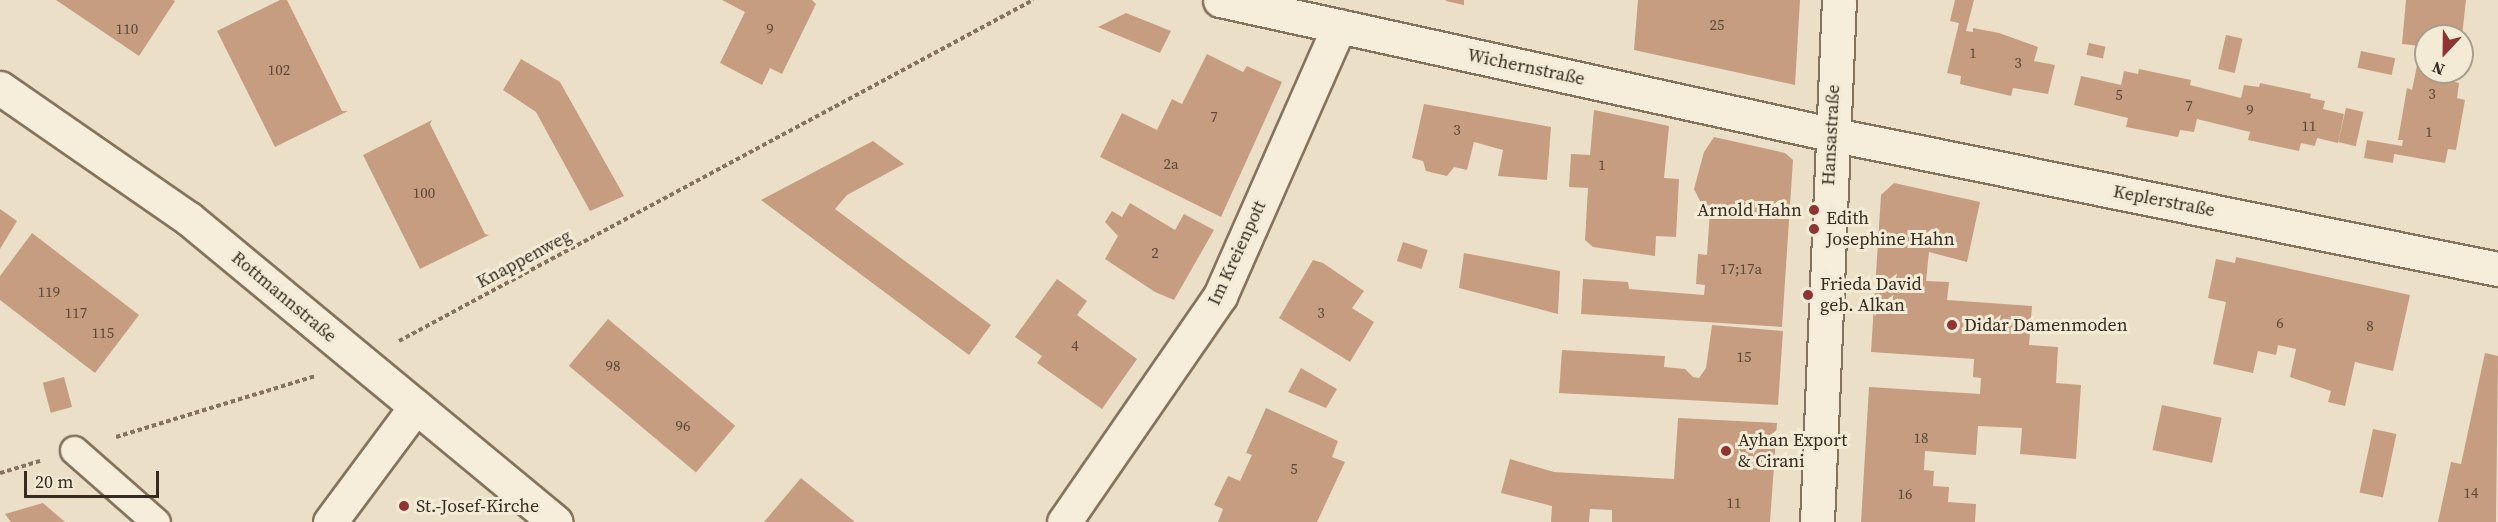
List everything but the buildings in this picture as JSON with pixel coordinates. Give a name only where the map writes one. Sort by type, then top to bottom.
[{"type":"street","name":"Wichernstraße","points":[[1221,0],[1830,134]]},
{"type":"street","name":"Hansastraße","points":[[1817,522],[1830,134],[1839,0]]},
{"type":"street","name":"Im Kreienpott","points":[[1064,522],[1220,296],[1339,26]]},
{"type":"street","name":"Rottmannstraße","points":[[0,88],[188,218],[555,522]]},
{"type":"street","name":"Keplerstraße","points":[[1830,134],[2498,269]]},
{"type":"street","points":[[330,522],[416,406]]},
{"type":"lane","points":[[74,450],[156,522]]},
{"type":"path","name":"Knappenweg","points":[[0,473],[362,362],[1032,0]]},
{"type":"place","name":"Arnold Hahn","points":[[1814,210]]},
{"type":"place","name":"Edith Josephine Hahn","points":[[1814,229]]},
{"type":"place","name":"Frieda David geb. Alkan","points":[[1808,295]]},
{"type":"place","name":"Didar Damenmoden","points":[[1952,325]]},
{"type":"place","name":"Ayhan Export & Cirani","points":[[1726,451]]},
{"type":"place","name":"St.-Josef-Kirche","points":[[404,506]]}]
